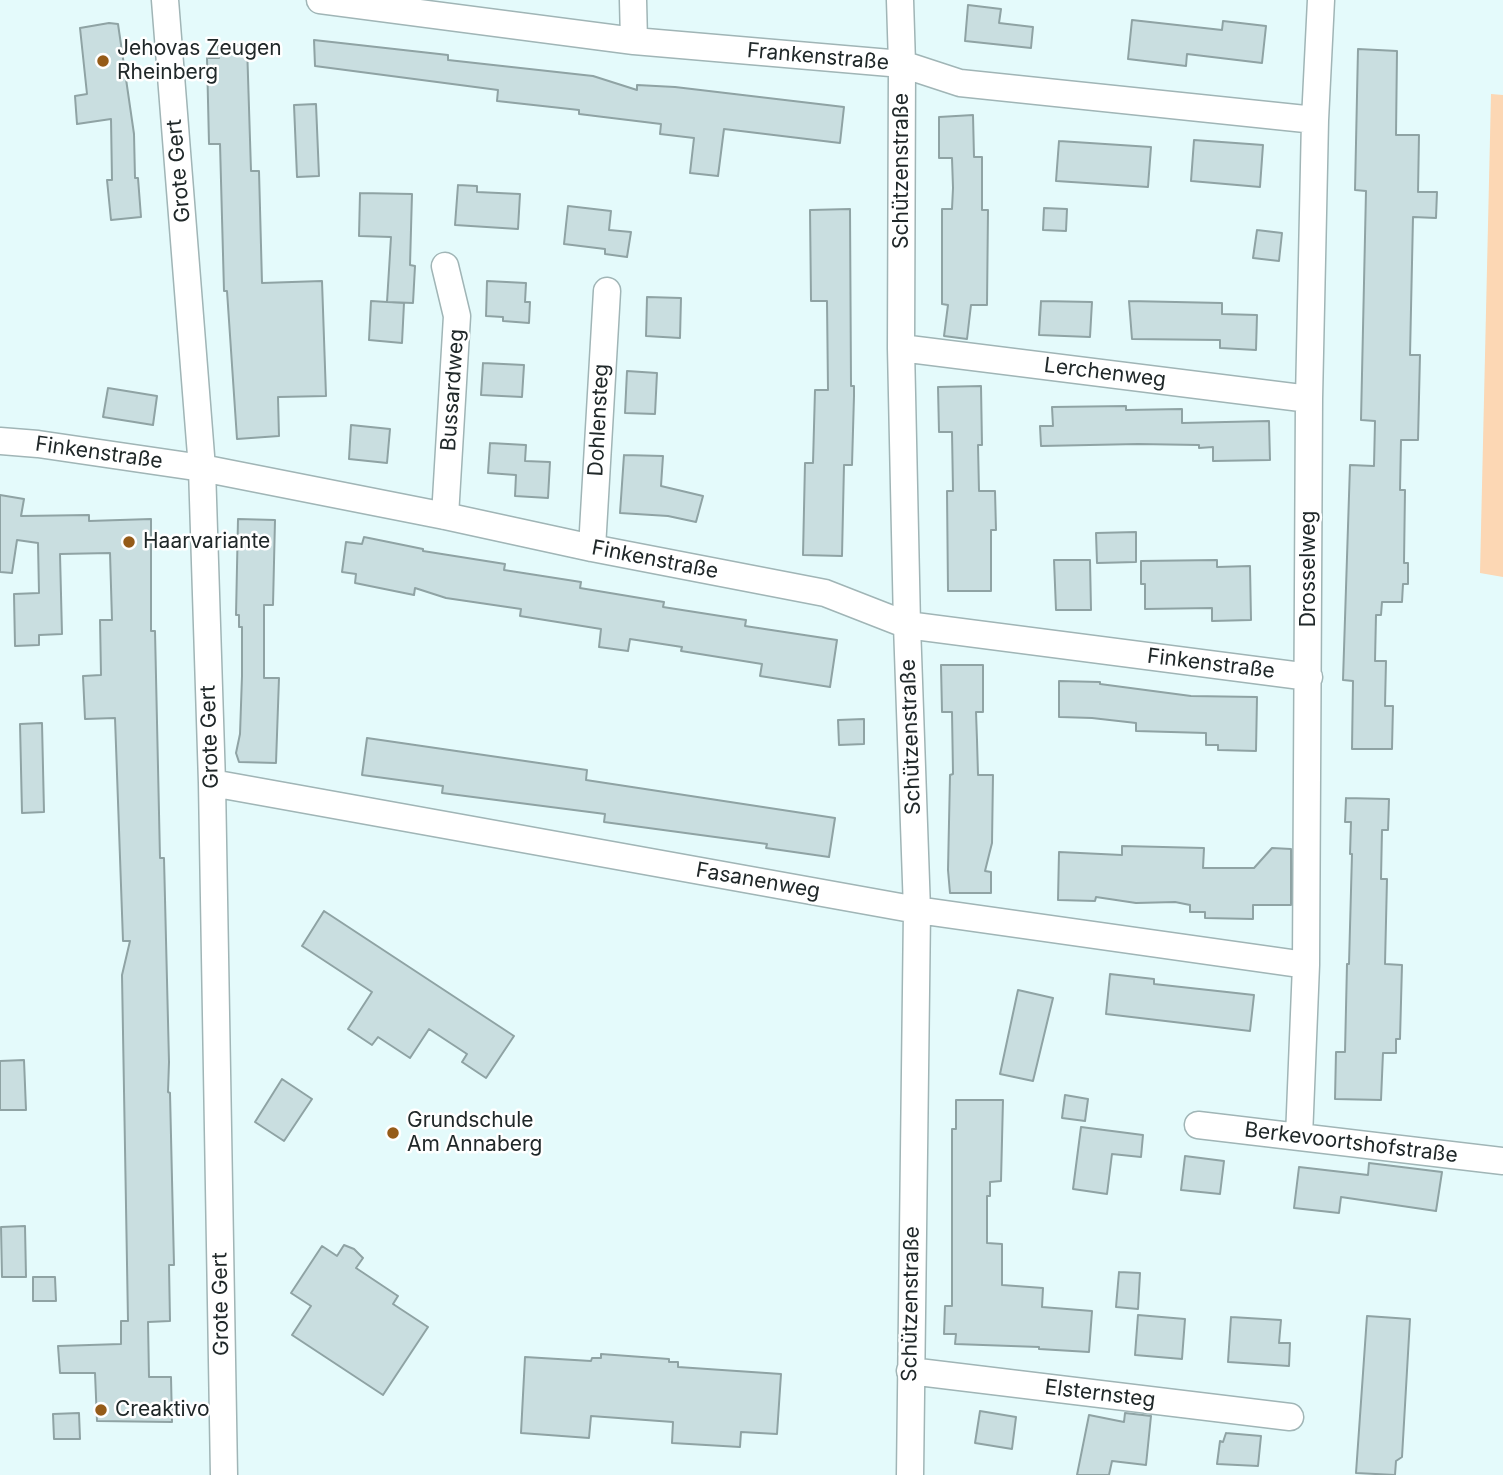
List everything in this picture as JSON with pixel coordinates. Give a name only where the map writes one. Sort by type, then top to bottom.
[{"type":"street","name":"Grote Gert","points":[[165,0],[202,468],[212,783],[224,1475]]},
{"type":"street","name":"Frankenstraße","points":[[320,0],[396,4],[634,41],[902,64],[960,83],[1315,120]]},
{"type":"street","points":[[634,0],[634,41]]},
{"type":"street","name":"Schützenstraße","points":[[900,0],[901,348],[906,625],[917,910],[910,1475]]},
{"type":"street","name":"Drosselweg","points":[[1299,1137],[1306,965],[1309,399],[1315,120],[1321,0]]},
{"type":"street","name":"Bussardweg","points":[[445,265],[457,316],[445,516]]},
{"type":"street","name":"Dohlensteg","points":[[592,548],[607,291]]},
{"type":"street","name":"Lerchenweg","points":[[901,348],[1309,399]]},
{"type":"street","name":"Finkenstraße","points":[[0,441],[202,468],[825,593],[906,625],[1309,677]]},
{"type":"street","name":"Fasanenweg","points":[[212,783],[917,910],[1306,965]]},
{"type":"street","name":"Berkevoortshofstraße","points":[[1198,1125],[1503,1161]]},
{"type":"street","name":"Elsternsteg","points":[[910,1371],[1290,1417]]},
{"type":"shaded area","points":[[1491,94],[1503,95],[1503,577],[1480,573]]},
{"type":"building","points":[[968,5],[1001,9],[999,23],[1033,27],[1031,48],[965,41]]},
{"type":"building","points":[[1132,20],[1222,30],[1223,21],[1266,26],[1262,63],[1187,54],[1186,66],[1128,59]]},
{"type":"building","name":"Jehovas Zeugen Rheinberg","points":[[118,24],[134,134],[135,178],[138,178],[141,217],[111,220],[107,180],[112,180],[111,119],[77,124],[75,96],[87,94],[80,28]]},
{"type":"building","points":[[314,40],[448,55],[448,60],[593,76],[637,90],[637,85],[675,87],[844,107],[840,143],[724,129],[718,176],[690,173],[694,138],[660,134],[661,124],[579,114],[579,110],[497,101],[498,90],[315,66]]},
{"type":"building","points":[[247,45],[251,171],[259,171],[262,283],[322,281],[326,396],[278,397],[279,436],[237,439],[227,291],[224,291],[220,144],[209,144],[207,58],[219,58],[218,46]]},
{"type":"building","points":[[1358,49],[1397,51],[1396,135],[1419,135],[1418,192],[1437,192],[1436,218],[1413,217],[1410,355],[1420,355],[1418,440],[1401,440],[1400,490],[1405,490],[1404,563],[1408,563],[1408,584],[1403,584],[1402,602],[1382,602],[1381,615],[1376,615],[1375,661],[1386,661],[1385,706],[1393,706],[1392,749],[1352,749],[1353,681],[1343,680],[1350,465],[1374,466],[1375,421],[1361,420],[1366,191],[1355,190]]},
{"type":"building","points":[[316,104],[319,176],[297,177],[294,105]]},
{"type":"building","points":[[973,115],[974,157],[982,157],[982,210],[988,210],[987,305],[971,305],[967,339],[944,336],[948,305],[942,304],[942,209],[952,209],[953,188],[952,158],[939,158],[939,117]]},
{"type":"building","points":[[1194,140],[1263,145],[1260,187],[1191,181]]},
{"type":"building","points":[[1059,141],[1151,147],[1148,187],[1056,181]]},
{"type":"building","points":[[458,185],[477,186],[477,192],[520,194],[518,229],[455,225]]},
{"type":"building","points":[[360,193],[412,194],[410,265],[415,266],[413,303],[387,302],[391,237],[359,236]]},
{"type":"building","points":[[568,206],[611,211],[609,230],[631,232],[627,257],[605,254],[605,249],[564,244]]},
{"type":"building","points":[[1044,208],[1067,209],[1066,231],[1043,230]]},
{"type":"building","points":[[850,209],[851,386],[854,386],[854,396],[852,465],[844,465],[842,556],[803,555],[805,463],[813,463],[815,390],[828,390],[827,301],[811,301],[810,210]]},
{"type":"building","points":[[1257,230],[1282,233],[1279,261],[1253,258]]},
{"type":"building","points":[[487,281],[526,283],[525,302],[530,302],[529,323],[503,321],[503,317],[486,316]]},
{"type":"building","points":[[647,297],[681,298],[680,338],[646,336]]},
{"type":"building","points":[[371,301],[404,303],[402,343],[369,340]]},
{"type":"building","points":[[1041,301],[1092,302],[1090,337],[1039,335]]},
{"type":"building","points":[[1129,301],[1222,303],[1222,314],[1257,315],[1256,350],[1220,348],[1220,340],[1132,339]]},
{"type":"building","points":[[483,363],[524,365],[522,397],[481,395]]},
{"type":"building","points":[[627,371],[657,373],[655,414],[625,413]]},
{"type":"building","points":[[981,386],[982,445],[978,445],[979,491],[995,491],[996,530],[991,530],[991,591],[948,591],[947,491],[953,491],[952,432],[939,432],[938,387]]},
{"type":"building","points":[[108,388],[157,396],[153,425],[103,417]]},
{"type":"building","points":[[1126,406],[1126,410],[1182,409],[1182,423],[1269,421],[1270,460],[1213,461],[1213,447],[1199,448],[1199,445],[1041,446],[1040,426],[1053,426],[1052,407]]},
{"type":"building","points":[[351,425],[390,429],[387,463],[349,459]]},
{"type":"building","points":[[490,443],[526,445],[525,461],[550,462],[548,498],[515,496],[516,475],[488,473]]},
{"type":"building","points":[[624,455],[663,456],[661,486],[703,496],[696,522],[668,516],[620,513]]},
{"type":"building","points":[[0,495],[24,499],[21,516],[89,515],[89,521],[151,519],[151,631],[155,631],[160,858],[164,858],[174,1265],[169,1265],[170,1321],[148,1322],[149,1377],[171,1377],[172,1422],[97,1421],[95,1373],[60,1373],[58,1346],[121,1344],[121,1321],[128,1321],[122,975],[130,941],[123,941],[115,718],[85,719],[83,676],[101,675],[100,620],[112,620],[110,553],[60,554],[62,634],[39,635],[39,645],[15,646],[14,594],[39,593],[38,543],[17,540],[12,573],[0,572]]},
{"type":"building","points":[[238,519],[275,520],[273,605],[264,605],[264,678],[279,678],[276,763],[239,762],[236,753],[240,734],[242,676],[242,627],[239,627],[239,615],[236,615]]},
{"type":"building","points":[[1136,532],[1136,562],[1097,563],[1096,533]]},
{"type":"building","points":[[364,537],[423,551],[505,564],[504,570],[581,582],[580,588],[664,602],[663,607],[746,620],[745,626],[837,640],[830,687],[760,676],[762,664],[681,651],[682,647],[630,639],[628,651],[599,647],[601,629],[520,616],[521,609],[446,598],[415,588],[414,595],[355,583],[356,574],[342,572],[346,542],[362,544]]},
{"type":"building","points":[[1054,560],[1090,560],[1091,610],[1056,610]]},
{"type":"building","points":[[1217,560],[1217,567],[1250,566],[1251,620],[1212,621],[1212,608],[1145,609],[1141,561]]},
{"type":"building","points":[[941,665],[983,665],[983,712],[976,712],[978,775],[993,775],[992,843],[985,871],[991,872],[991,893],[950,893],[948,870],[950,775],[953,774],[952,712],[942,712]]},
{"type":"building","points":[[1059,681],[1100,682],[1191,696],[1257,697],[1256,751],[1218,750],[1218,745],[1206,745],[1206,733],[1136,731],[1136,723],[1059,717]]},
{"type":"building","points":[[864,719],[864,744],[839,745],[838,720]]},
{"type":"building","points":[[42,723],[44,812],[22,813],[20,724]]},
{"type":"building","points":[[367,738],[587,770],[586,780],[835,818],[829,857],[766,848],[767,844],[604,822],[605,814],[442,793],[443,786],[362,775]]},
{"type":"building","points":[[1346,798],[1389,799],[1388,830],[1382,830],[1381,879],[1387,879],[1385,964],[1402,965],[1400,1039],[1396,1039],[1396,1053],[1383,1053],[1381,1100],[1335,1099],[1336,1052],[1345,1052],[1349,964],[1352,854],[1351,822],[1345,822]]},
{"type":"building","points":[[1122,846],[1204,848],[1203,868],[1254,868],[1272,848],[1291,849],[1291,905],[1253,905],[1253,919],[1205,918],[1205,912],[1190,912],[1190,905],[1175,902],[1136,903],[1096,897],[1095,901],[1058,900],[1059,852],[1122,855]]},
{"type":"building","points":[[324,911],[514,1036],[486,1078],[462,1062],[467,1054],[429,1029],[410,1058],[378,1037],[372,1045],[348,1029],[372,992],[302,946]]},
{"type":"building","points":[[1110,974],[1154,979],[1154,984],[1254,995],[1250,1031],[1106,1014]]},
{"type":"building","points":[[1018,990],[1053,998],[1033,1081],[1000,1074]]},
{"type":"building","points":[[24,1060],[26,1110],[0,1110],[0,1061]]},
{"type":"building","points":[[282,1079],[312,1099],[284,1141],[255,1122]]},
{"type":"building","points":[[1065,1095],[1088,1099],[1085,1121],[1062,1118]]},
{"type":"building","points":[[956,1100],[1003,1100],[1001,1181],[990,1182],[990,1196],[987,1196],[987,1243],[1002,1244],[1002,1285],[1043,1288],[1042,1307],[1092,1311],[1089,1352],[955,1344],[956,1334],[944,1334],[945,1306],[952,1306],[952,1129],[956,1129]]},
{"type":"building","points":[[1081,1127],[1143,1135],[1141,1157],[1112,1154],[1107,1194],[1073,1189]]},
{"type":"building","points":[[1185,1156],[1224,1161],[1220,1194],[1181,1190]]},
{"type":"building","points":[[1369,1163],[1442,1172],[1436,1211],[1341,1197],[1339,1213],[1294,1208],[1299,1167],[1368,1175]]},
{"type":"building","points":[[25,1226],[26,1277],[2,1277],[1,1227]]},
{"type":"building","points":[[344,1245],[354,1249],[363,1258],[356,1268],[398,1296],[393,1304],[428,1327],[383,1395],[292,1335],[311,1306],[291,1293],[322,1246],[337,1256]]},
{"type":"building","points":[[1119,1272],[1140,1273],[1138,1309],[1116,1307]]},
{"type":"building","points":[[33,1277],[55,1277],[56,1301],[33,1301]]},
{"type":"building","points":[[1138,1315],[1185,1319],[1182,1359],[1135,1355]]},
{"type":"building","points":[[1367,1316],[1410,1319],[1402,1457],[1396,1461],[1395,1475],[1356,1473]]},
{"type":"building","points":[[1231,1317],[1281,1320],[1279,1343],[1290,1343],[1289,1366],[1228,1362]]},
{"type":"building","points":[[601,1354],[669,1359],[669,1362],[678,1362],[678,1367],[781,1374],[777,1434],[741,1432],[740,1447],[672,1443],[673,1422],[591,1416],[589,1438],[521,1433],[525,1357],[591,1361],[592,1358],[601,1358]]},
{"type":"building","points":[[980,1411],[1016,1417],[1012,1449],[975,1443]]},
{"type":"building","points":[[79,1413],[80,1439],[54,1439],[53,1414]]},
{"type":"building","points":[[1125,1413],[1151,1416],[1146,1465],[1112,1461],[1109,1475],[1077,1475],[1089,1415],[1124,1422]]},
{"type":"building","points":[[1226,1433],[1261,1436],[1258,1466],[1217,1464],[1220,1441],[1223,1442]]},
{"type":"place","name":"Jehovas Zeugen Rheinberg","points":[[103,61]]},
{"type":"place","name":"Haarvariante","points":[[129,542]]},
{"type":"place","name":"Grundschule Am Annaberg","points":[[393,1133]]},
{"type":"place","name":"Creaktivo","points":[[101,1410]]}]
